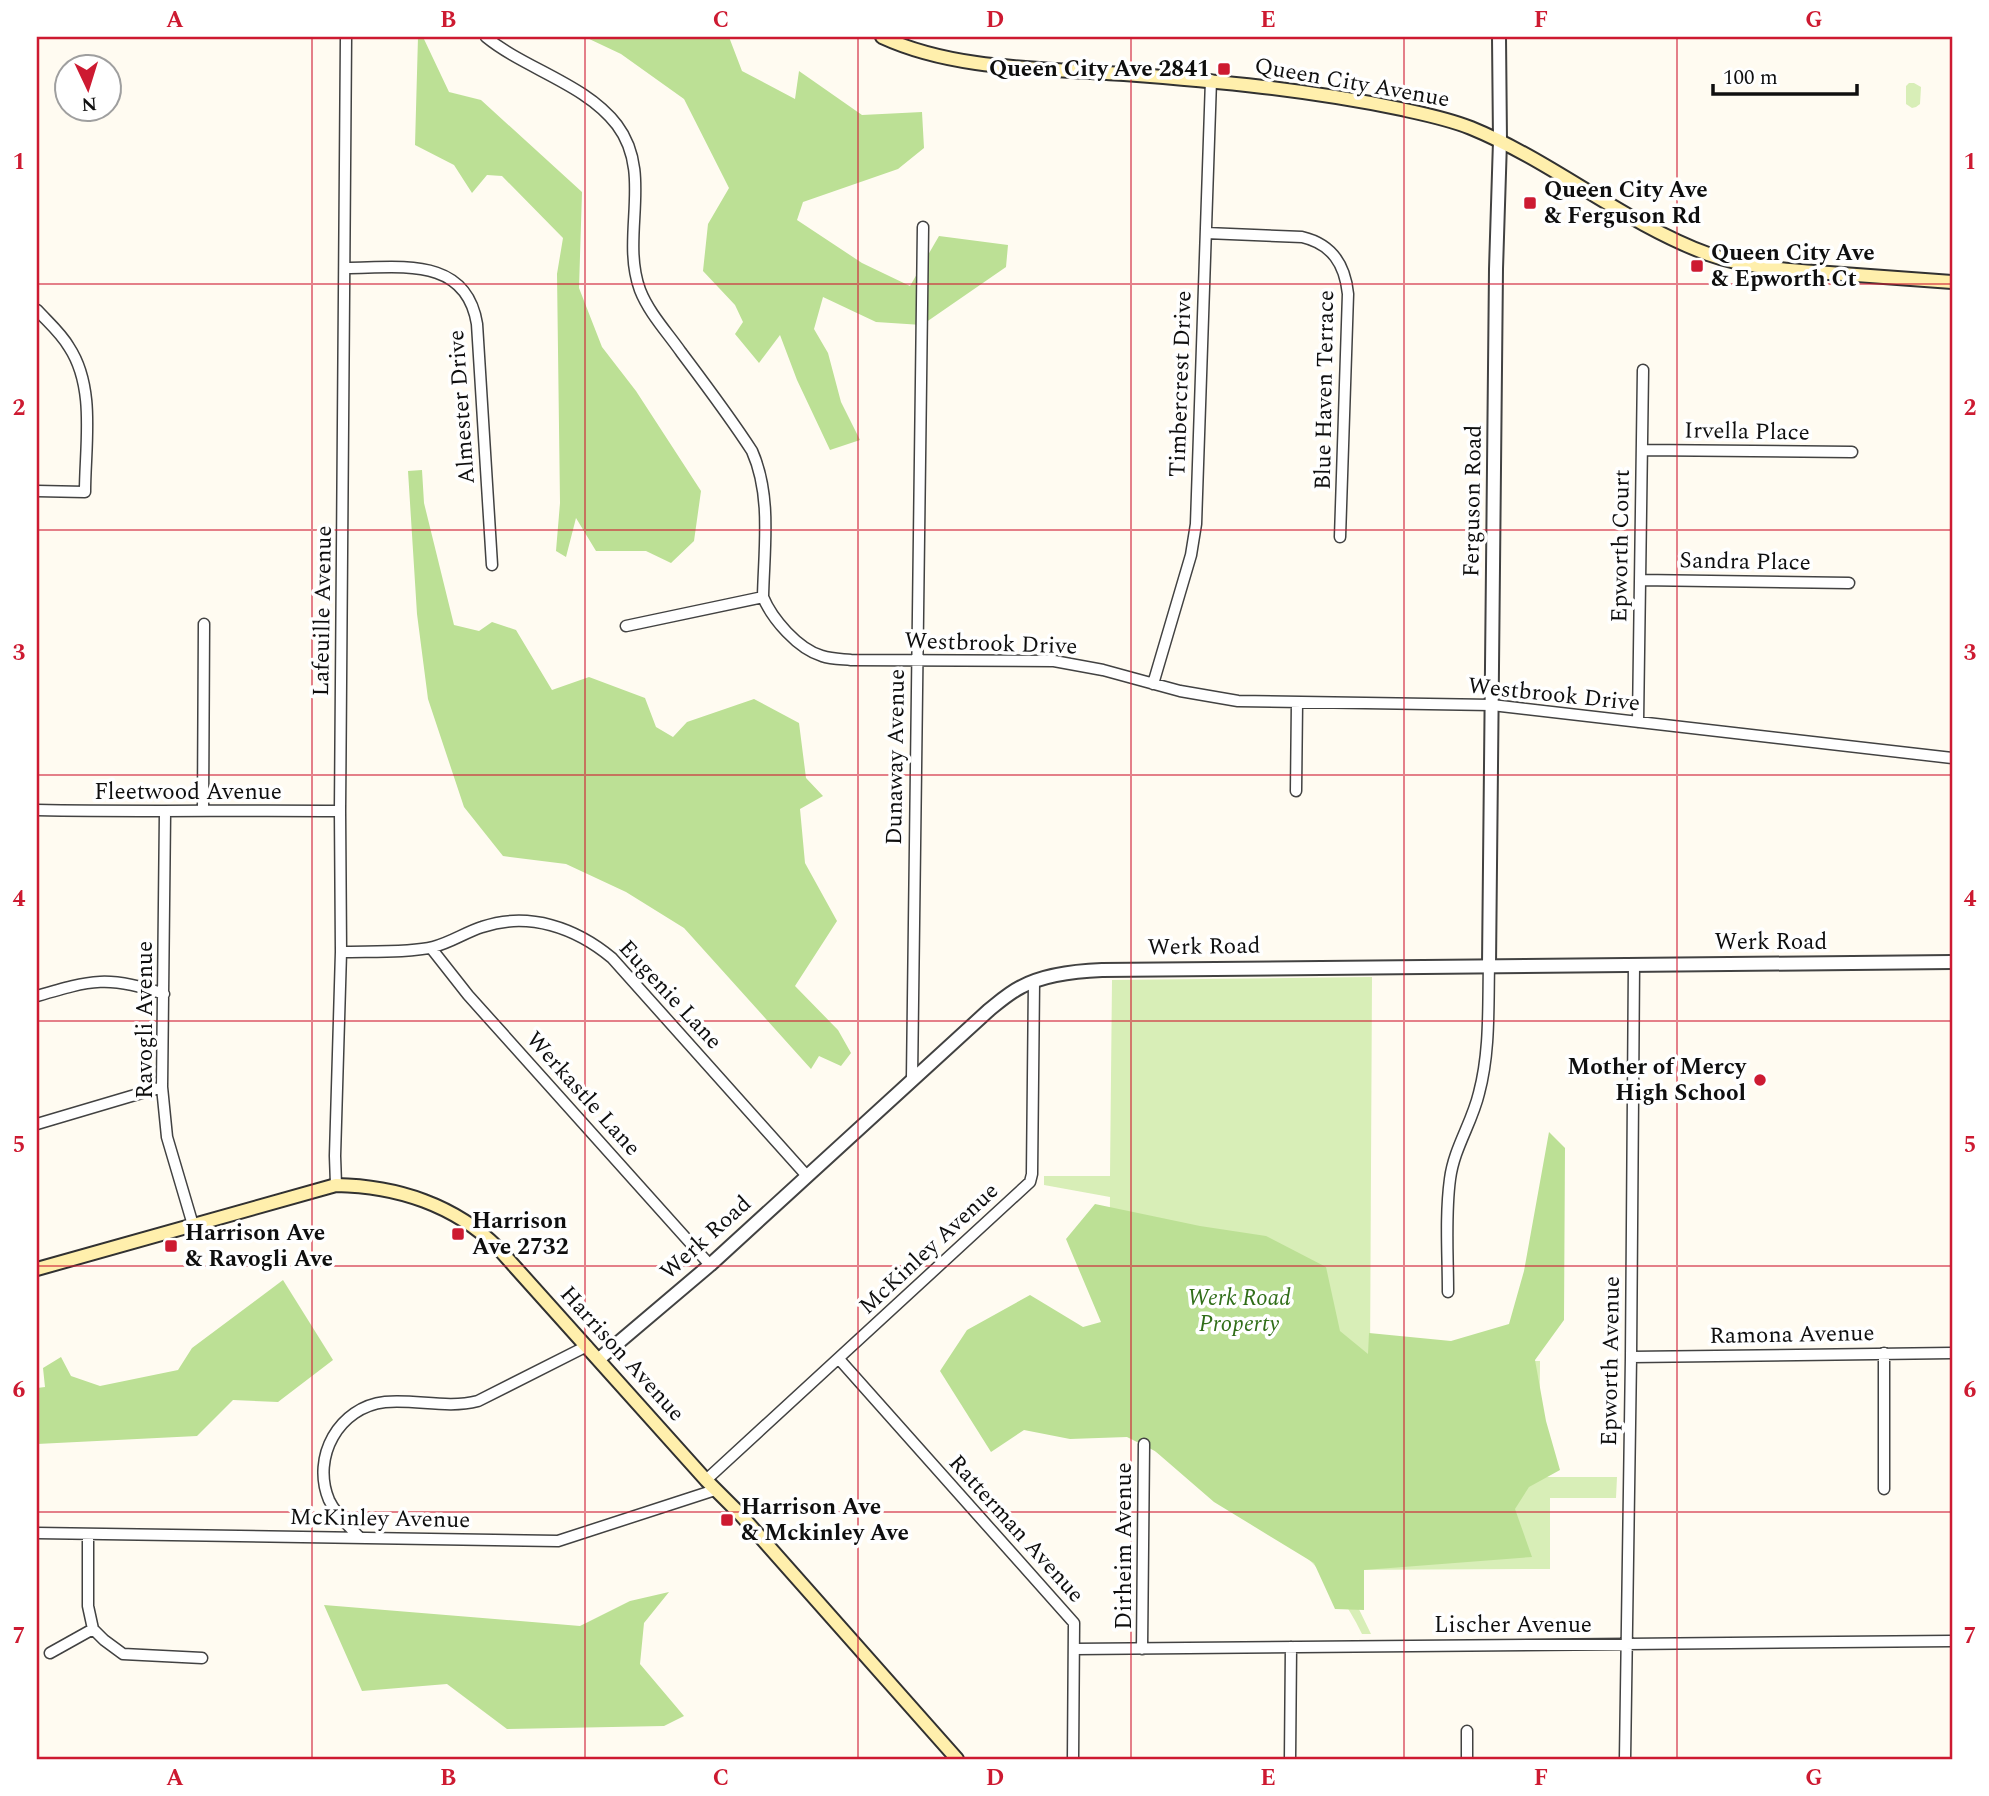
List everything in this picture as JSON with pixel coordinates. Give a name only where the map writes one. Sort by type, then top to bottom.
[{"type":"main road","name":"Queen City Avenue","points":[[882,37],[925,53],[979,62],[1211,80],[1399,108],[1469,127],[1500,141],[1656,230],[1710,255],[1780,269],[1952,282]]},
{"type":"main road","name":"Harrison Avenue","points":[[37,1269],[336,1185],[395,1192],[428,1201],[456,1214],[483,1233],[587,1346],[957,1759]]},
{"type":"street","name":"Lafeuille Avenue","points":[[336,1185],[341,952],[346,37]]},
{"type":"street","points":[[486,37],[503,50],[598,105],[620,128],[634,159],[636,175],[633,249],[639,287],[652,312],[735,425],[758,465],[765,507],[763,597],[626,626]]},
{"type":"street","name":"Ferguson Road","points":[[1489,965],[1496,270],[1500,141],[1499,37]]},
{"type":"street","name":"Timbercrest Drive","points":[[1153,684],[1191,555],[1196,524],[1211,80]]},
{"type":"street","name":"Dunaway Avenue","points":[[912,1078],[923,227]]},
{"type":"street","name":"Blue Haven Terrace","points":[[1206,233],[1313,239],[1332,251],[1343,267],[1348,293],[1340,537]]},
{"type":"street","name":"Almester Drive","points":[[346,268],[425,269],[439,272],[457,282],[471,302],[477,324],[492,565]]},
{"type":"street","points":[[37,310],[70,347],[81,373],[86,400],[85,492],[37,491]]},
{"type":"street","name":"Epworth Court","points":[[1638,722],[1643,370]]},
{"type":"street","name":"Irvella Place","points":[[1642,450],[1852,452]]},
{"type":"street","name":"Sandra Place","points":[[1640,580],[1849,583]]},
{"type":"street","name":"Westbrook Drive","points":[[763,597],[768,609],[798,642],[820,656],[850,660],[1054,661],[1103,670],[1207,697],[1249,701],[1492,705],[1952,758]]},
{"type":"street","points":[[203,810],[204,624]]},
{"type":"street","points":[[1296,792],[1297,702]]},
{"type":"street","name":"Fleetwood Avenue","points":[[37,810],[165,813],[203,810],[340,811]]},
{"type":"street","name":"Ravogli Avenue","points":[[165,813],[162,1087],[167,1137],[192,1225]]},
{"type":"street","name":"Eugenie Lane","points":[[341,952],[431,948],[481,927],[515,921],[548,924],[584,937],[612,958],[807,1176]]},
{"type":"street","name":"Werkastle Lane","points":[[431,948],[468,995],[709,1265]]},
{"type":"street","name":"Werk Road","points":[[598,1359],[709,1265],[989,1010],[1021,986],[1034,982],[1059,975],[1102,970],[1952,962]]},
{"type":"street","name":"Epworth Avenue","points":[[1625,1759],[1634,964]]},
{"type":"street","points":[[1448,1292],[1450,1178],[1454,1157],[1484,1076],[1489,965]]},
{"type":"street","points":[[37,996],[75,984],[102,980],[164,994]]},
{"type":"street","name":"McKinley Avenue","points":[[706,1480],[1030,1182],[1034,982]]},
{"type":"street","points":[[37,1124],[162,1087]]},
{"type":"street","points":[[360,1538],[339,1516],[324,1484],[325,1457],[329,1445],[335,1433],[350,1417],[374,1404],[387,1402],[461,1404],[478,1401],[587,1346]]},
{"type":"street","points":[[1884,1353],[1884,1489]]},
{"type":"street","name":"Ramona Avenue","points":[[1631,1357],[1952,1353]]},
{"type":"street","name":"Ratterman Avenue","points":[[839,1359],[1074,1623],[1073,1759]]},
{"type":"street","name":"Dirheim Avenue","points":[[1142,1649],[1144,1444]]},
{"type":"street","name":"McKinley Avenue","points":[[37,1533],[558,1541],[715,1490]]},
{"type":"street","points":[[88,1534],[88,1606],[93,1629],[123,1654],[202,1658]]},
{"type":"street","points":[[50,1654],[93,1629]]},
{"type":"street","name":"Lischer Avenue","points":[[1075,1649],[1952,1642]]},
{"type":"street","points":[[1290,1759],[1291,1647]]},
{"type":"street","points":[[1467,1731],[1467,1759]]},
{"type":"green space","points":[[418,37],[423,37],[449,92],[481,100],[582,192],[579,288],[602,347],[636,391],[701,491],[694,541],[671,563],[646,551],[596,551],[576,518],[566,557],[556,551],[560,503],[557,274],[563,238],[502,176],[487,175],[472,193],[454,165],[415,145]]},
{"type":"green space","points":[[585,37],[729,37],[742,71],[795,99],[799,71],[862,115],[922,112],[924,148],[898,169],[803,202],[797,220],[862,263],[910,286],[939,236],[1008,245],[1006,267],[922,325],[876,322],[823,297],[814,329],[828,353],[841,402],[860,440],[830,450],[797,380],[780,335],[759,363],[735,334],[743,322],[735,305],[703,271],[708,224],[729,188],[684,99],[621,54]]},
{"type":"green space","points":[[1909,83],[1921,87],[1920,104],[1912,108],[1906,104],[1906,86]]},
{"type":"green space","points":[[422,470],[424,503],[454,625],[479,631],[492,622],[516,630],[552,690],[589,677],[645,698],[656,727],[673,737],[687,722],[754,699],[799,723],[806,778],[823,796],[800,809],[805,863],[837,921],[795,986],[838,1030],[851,1053],[841,1066],[819,1056],[811,1069],[684,928],[626,892],[566,864],[503,856],[464,807],[428,699],[417,614],[408,471]]},
{"type":"green space","name":"Werk Road Property","points":[[1372,977],[1370,1362],[1540,1361],[1539,1477],[1617,1477],[1616,1498],[1550,1498],[1550,1569],[1333,1570],[1354,1599],[1371,1634],[1362,1634],[1336,1591],[1303,1554],[1116,1424],[1108,1423],[1110,1197],[1044,1185],[1044,1176],[1110,1176],[1112,980]]},
{"type":"green space","points":[[1549,1132],[1565,1148],[1564,1320],[1535,1360],[1546,1421],[1560,1470],[1529,1487],[1515,1509],[1532,1557],[1364,1570],[1364,1610],[1335,1609],[1314,1563],[1214,1502],[1155,1451],[1127,1437],[1070,1439],[1024,1430],[991,1452],[940,1371],[967,1330],[1030,1295],[1083,1327],[1101,1322],[1066,1239],[1095,1204],[1200,1226],[1266,1236],[1326,1267],[1340,1331],[1368,1354],[1369,1333],[1451,1341],[1509,1324],[1524,1271]]},
{"type":"green space","points":[[283,1280],[333,1360],[278,1402],[233,1400],[197,1436],[37,1444],[37,1388],[45,1387],[43,1368],[61,1357],[71,1376],[100,1386],[178,1370],[192,1348]]},
{"type":"green space","points":[[669,1592],[644,1623],[640,1664],[684,1716],[664,1726],[507,1729],[447,1684],[362,1691],[324,1605],[580,1626],[630,1601]]},
{"type":"place","name":"Queen City Ave 2841","points":[[1224,69]]},
{"type":"place","name":"Queen City Ave & Ferguson Rd","points":[[1530,203]]},
{"type":"place","name":"Queen City Ave & Epworth Ct","points":[[1697,266]]},
{"type":"place","name":"Mother of Mercy High School","points":[[1760,1080]]},
{"type":"place","name":"Harrison Ave 2732","points":[[458,1234]]},
{"type":"place","name":"Harrison Ave & Ravogli Ave","points":[[171,1246]]},
{"type":"place","name":"Harrison Ave & Mckinley Ave","points":[[727,1520]]}]
